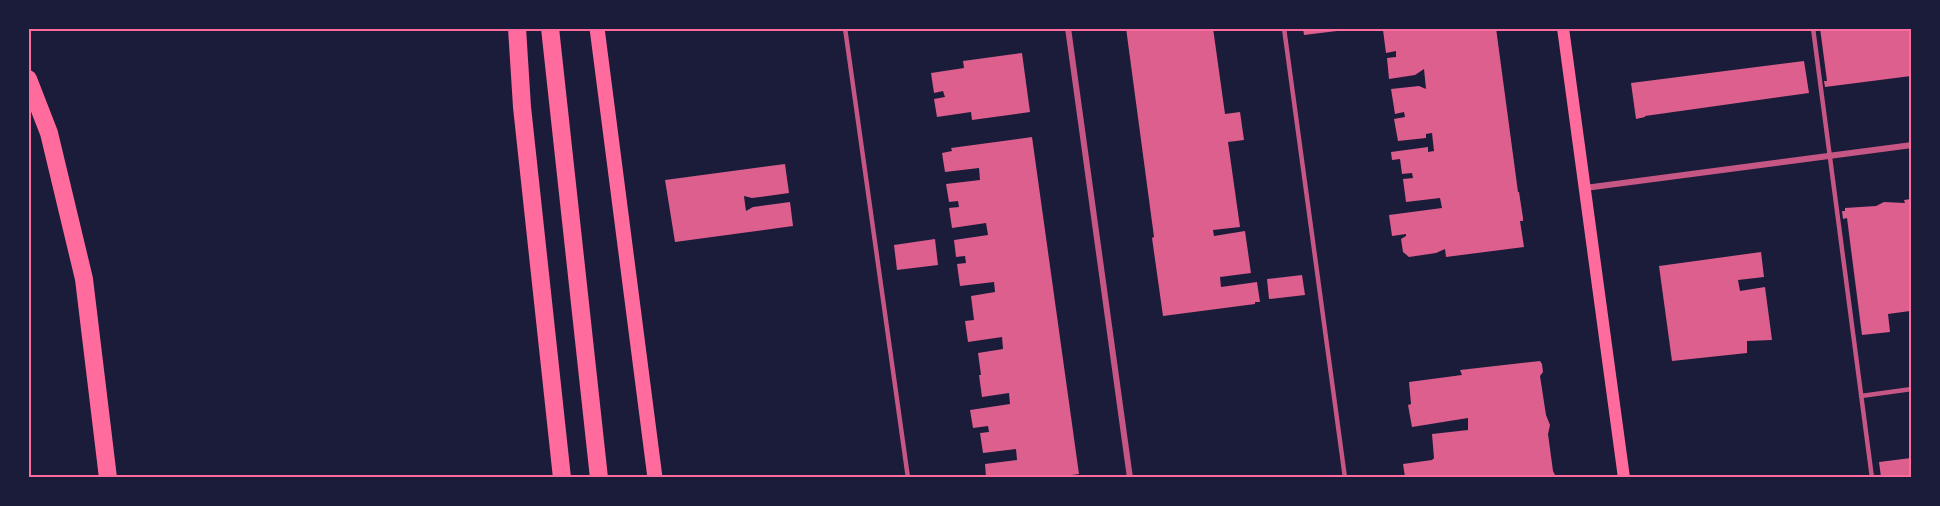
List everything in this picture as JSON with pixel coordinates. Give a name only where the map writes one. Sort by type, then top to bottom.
[{"type":"highway","points":[[517,28],[522,107],[562,477]]},
{"type":"highway","points":[[549,28],[599,477]]},
{"type":"highway","points":[[28,79],[49,133],[84,279],[108,477]]},
{"type":"main road","points":[[597,28],[655,477]]},
{"type":"main road","points":[[1563,28],[1624,477]]},
{"type":"street","points":[[1068,28],[1130,477]]},
{"type":"street","points":[[1585,188],[1911,145]]},
{"type":"lane","points":[[845,28],[908,477]]},
{"type":"lane","points":[[1284,28],[1345,477]]},
{"type":"lane","points":[[1813,28],[1872,477]]},
{"type":"lane","points":[[1862,396],[1911,389]]},
{"type":"building","points":[[1126,28],[1213,28],[1225,114],[1240,112],[1244,140],[1228,142],[1240,227],[1213,230],[1214,236],[1245,231],[1251,273],[1220,277],[1221,287],[1257,282],[1260,302],[1163,316]]},
{"type":"building","points":[[1303,28],[1345,28],[1345,30],[1304,35]]},
{"type":"building","points":[[1496,28],[1523,218],[1523,221],[1520,221],[1524,247],[1446,257],[1445,249],[1436,253],[1409,257],[1403,252],[1401,239],[1406,234],[1392,236],[1389,215],[1442,208],[1440,198],[1406,202],[1403,179],[1413,178],[1412,173],[1402,174],[1400,159],[1392,160],[1391,152],[1428,147],[1428,152],[1434,151],[1432,133],[1426,134],[1426,138],[1398,141],[1394,119],[1405,117],[1404,112],[1395,114],[1391,89],[1419,86],[1426,89],[1424,69],[1415,75],[1389,79],[1387,58],[1396,57],[1396,51],[1386,53],[1383,30]]},
{"type":"building","points":[[1820,28],[1911,28],[1911,76],[1825,87],[1824,81],[1827,81]]},
{"type":"building","points":[[1022,53],[1030,112],[972,120],[971,112],[937,117],[934,99],[945,97],[943,91],[934,93],[931,73],[964,68],[963,61]]},
{"type":"building","points":[[1804,61],[1809,93],[1636,119],[1631,83]]},
{"type":"building","points":[[1032,137],[1079,474],[1057,477],[986,477],[985,464],[1017,460],[1016,449],[983,453],[980,433],[989,432],[988,426],[973,428],[970,410],[1010,404],[1009,393],[982,397],[979,375],[981,375],[978,353],[1003,349],[1002,337],[968,342],[965,321],[974,320],[971,296],[995,292],[994,282],[960,286],[957,264],[966,263],[965,256],[956,257],[954,240],[988,235],[986,223],[952,228],[949,208],[959,207],[958,201],[949,202],[946,184],[980,180],[979,168],[945,172],[942,153],[952,151],[951,148]]},
{"type":"building","points":[[785,164],[789,193],[752,198],[744,196],[745,204],[746,211],[753,207],[790,202],[793,226],[675,242],[665,180]]},
{"type":"building","points":[[1911,199],[1910,311],[1888,314],[1890,332],[1862,335],[1847,218],[1843,219],[1842,211],[1845,211],[1845,208],[1876,206],[1884,202],[1905,203],[1904,200]]},
{"type":"building","points":[[935,239],[938,265],[897,270],[894,245]]},
{"type":"building","points":[[1761,252],[1764,277],[1738,280],[1740,291],[1765,287],[1772,340],[1747,341],[1747,353],[1672,361],[1659,266]]},
{"type":"building","points":[[1302,275],[1305,295],[1269,299],[1267,279]]},
{"type":"building","points":[[1540,361],[1546,415],[1550,425],[1548,434],[1553,471],[1556,477],[1405,477],[1403,464],[1434,458],[1432,434],[1468,430],[1468,418],[1412,427],[1408,405],[1411,404],[1409,382],[1462,375],[1460,370]]},
{"type":"building","points":[[1911,458],[1911,477],[1881,477],[1879,462]]}]
